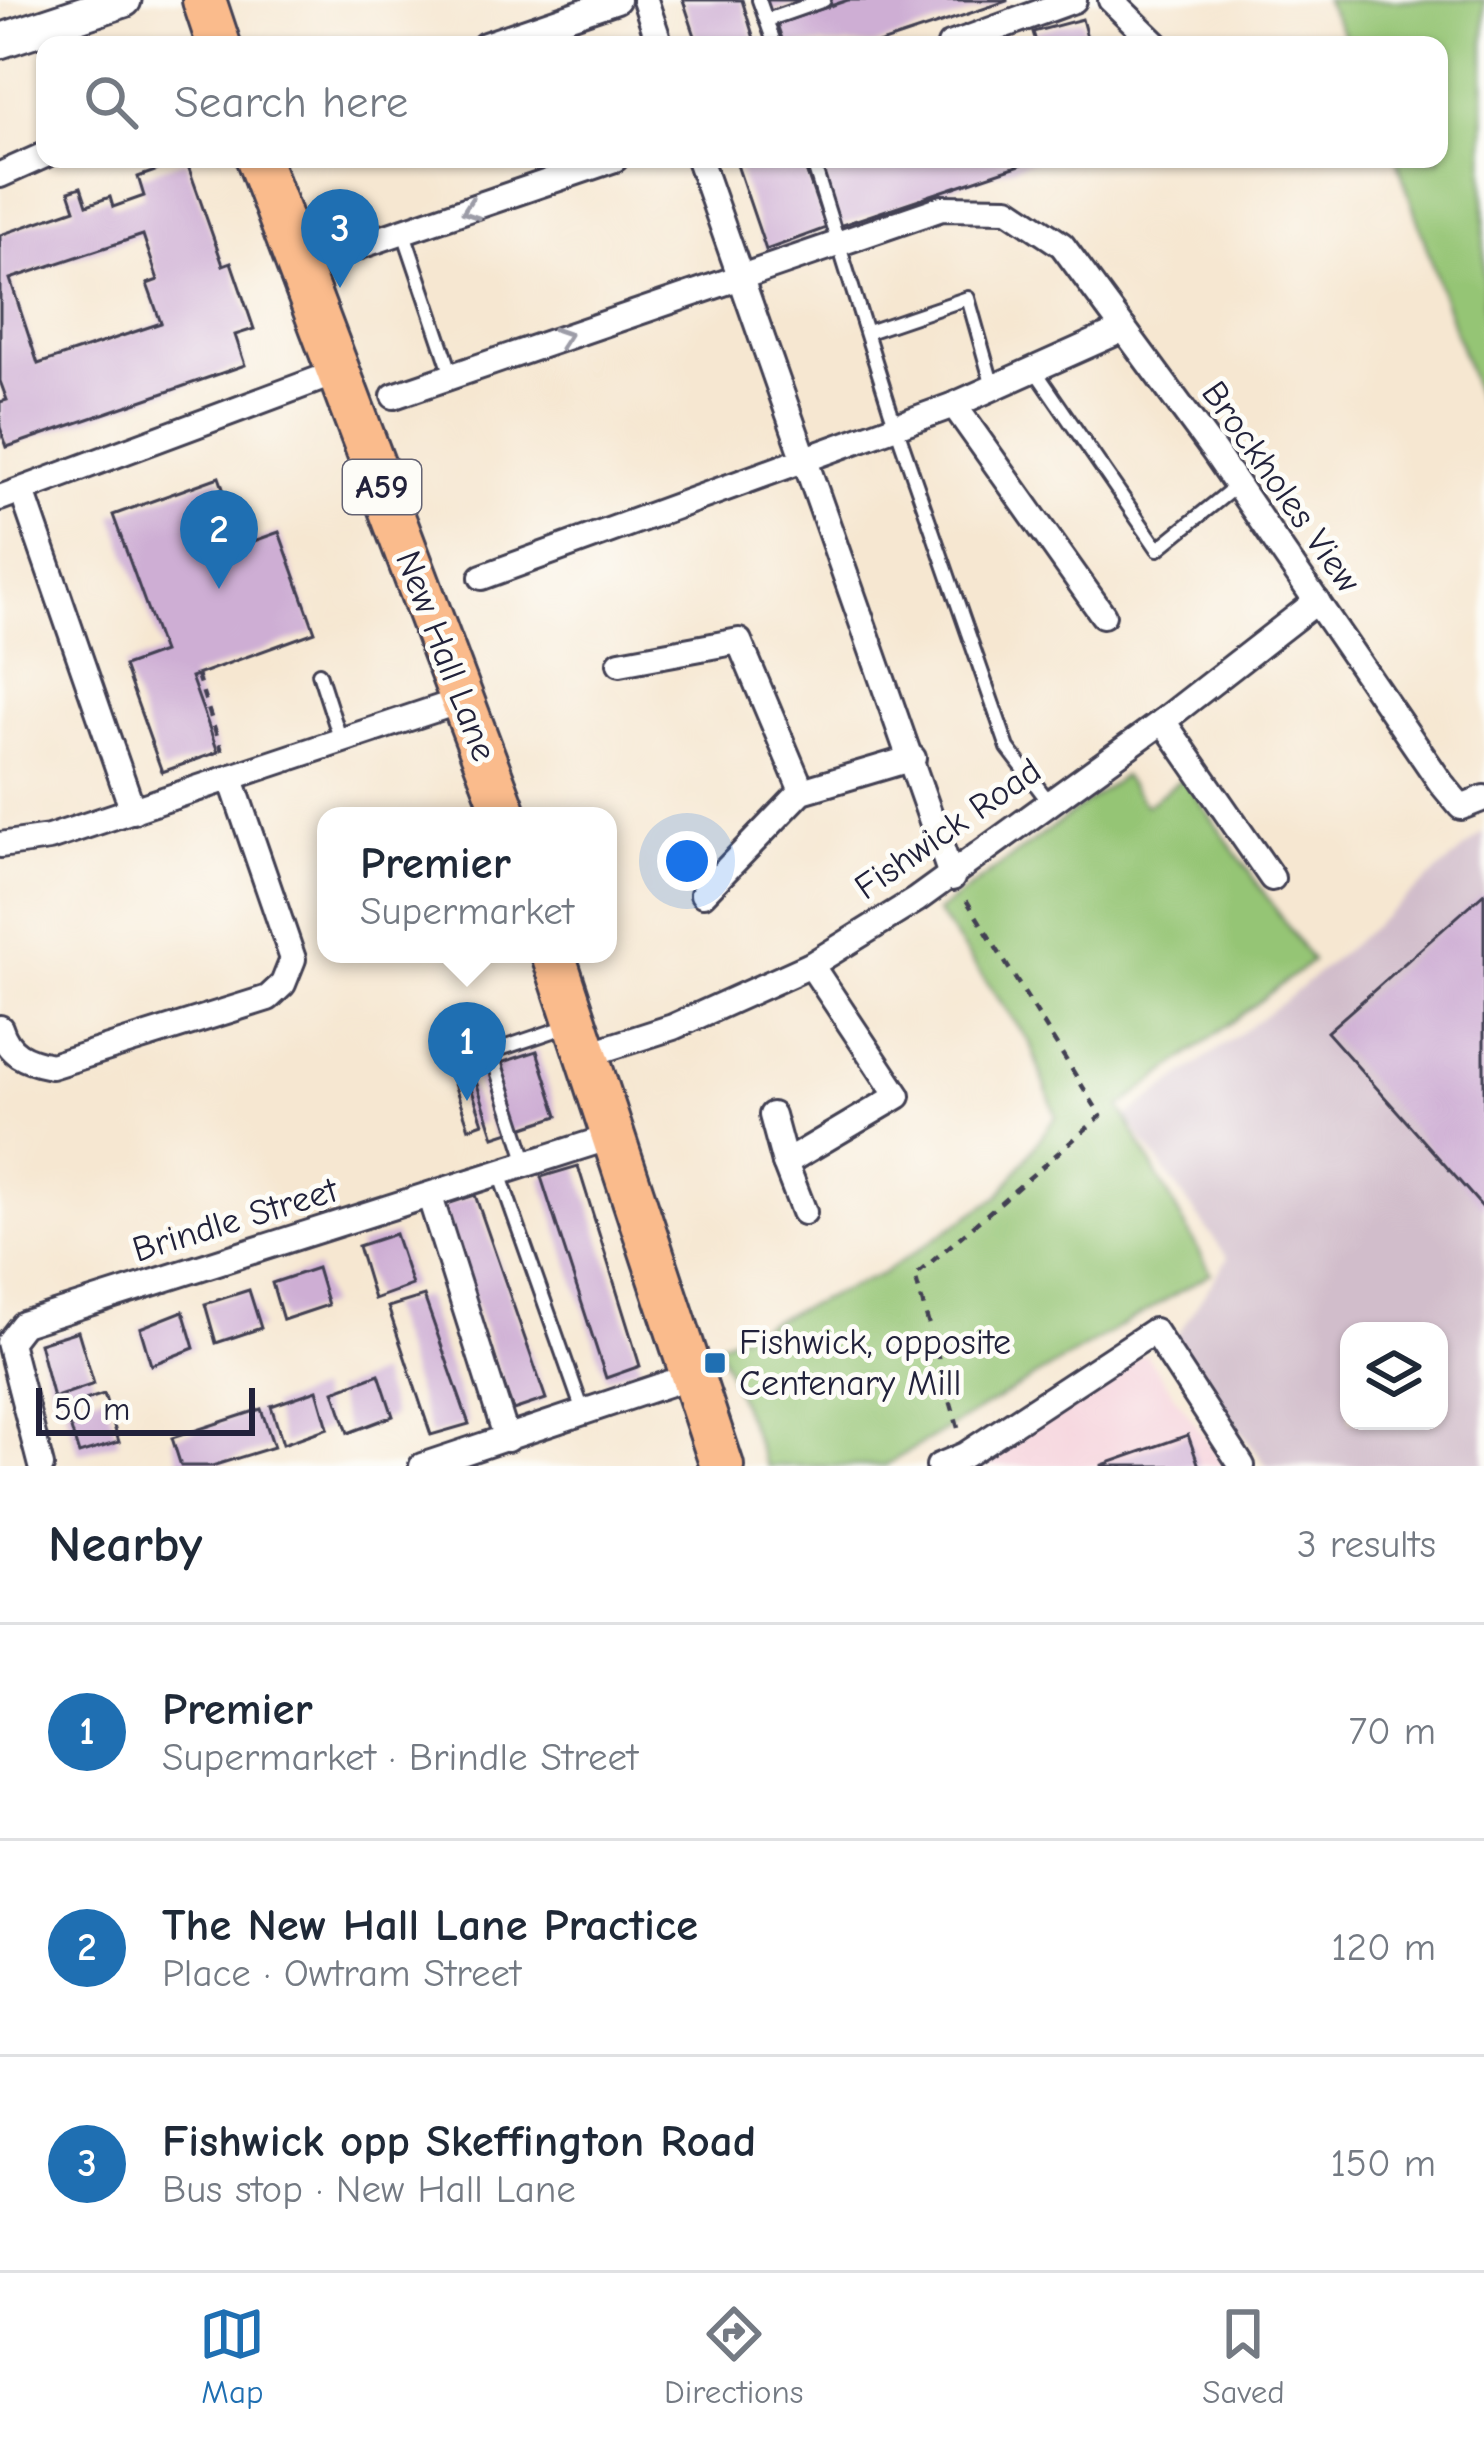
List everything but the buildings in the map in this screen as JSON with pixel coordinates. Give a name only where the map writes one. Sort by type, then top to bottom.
[{"type":"highway","points":[[204,0],[216,36]]},
{"type":"highway","name":"New Hall Lane","points":[[260,168],[503,807]]},
{"type":"highway","points":[[556,963],[722,1466]]},
{"type":"street","points":[[0,40],[124,0]]},
{"type":"street","points":[[511,36],[617,0]]},
{"type":"street","points":[[645,0],[658,36]]},
{"type":"street","points":[[984,36],[1011,11],[1074,0]]},
{"type":"street","points":[[1111,0],[1147,36]]},
{"type":"street","points":[[0,175],[36,159]]},
{"type":"street","points":[[357,247],[589,168]]},
{"type":"street","points":[[702,168],[808,456],[952,878]]},
{"type":"street","name":"Brockholes View","points":[[840,245],[942,208],[1008,209],[1062,245],[1237,485],[1461,807],[1484,798]]},
{"type":"street","points":[[394,396],[740,275],[840,245]]},
{"type":"street","points":[[482,577],[954,404],[1124,329]]},
{"type":"street","points":[[133,811],[11,495],[78,479],[338,372]]},
{"type":"street","points":[[954,404],[1102,615]]},
{"type":"street","name":"Fishwick Road","points":[[581,1039],[673,1027],[811,965],[952,878],[1317,601]]},
{"type":"street","points":[[620,663],[739,641],[802,791]]},
{"type":"street","points":[[0,845],[49,838],[463,700]]},
{"type":"street","points":[[1163,721],[1272,878]]},
{"type":"street","points":[[703,894],[802,791],[913,758]]},
{"type":"street","points":[[0,1028],[5,1044],[24,1060],[50,1066],[268,998],[284,984],[293,958],[231,779]]},
{"type":"street","points":[[784,1163],[898,1096],[811,965]]},
{"type":"street","points":[[772,1115],[784,1163],[804,1212]]},
{"type":"street","name":"Brindle Street","points":[[41,1466],[7,1332],[611,1137]]},
{"type":"street","points":[[430,1197],[507,1438]]},
{"type":"street","points":[[939,1466],[965,1455],[1154,1331],[1242,1466]]},
{"type":"street","points":[[422,1466],[691,1376]]},
{"type":"lane","points":[[759,0],[772,36]]},
{"type":"lane","points":[[766,20],[824,0]]},
{"type":"lane","points":[[815,168],[896,425],[1008,748],[1049,802]]},
{"type":"lane","points":[[404,233],[452,375]]},
{"type":"lane","points":[[868,332],[968,298],[993,387]]},
{"type":"lane","points":[[1034,369],[1157,549],[1237,485]]},
{"type":"lane","points":[[320,673],[341,742]]},
{"type":"lane","points":[[527,1164],[491,1052],[581,1039]]},
{"type":"lane","points":[[500,1173],[583,1412]]},
{"type":"path","points":[[197,675],[231,779]]},
{"type":"path","points":[[952,878],[1101,1116],[915,1276],[965,1455]]},
{"type":"shaded area","points":[[1484,832],[1484,1466],[1267,1466],[1173,1341],[1228,1258],[1126,1117],[1292,995]]},
{"type":"shaded area","points":[[1145,1353],[1225,1466],[976,1466]]},
{"type":"green space","points":[[1325,0],[1484,0],[1484,418],[1400,168],[1448,168],[1448,36],[1344,36]]},
{"type":"green space","points":[[1123,776],[1146,806],[1183,778],[1312,961],[1120,1107],[1211,1273],[884,1466],[766,1466],[717,1344],[882,1274],[999,1196],[1056,1116],[1030,1043],[937,912]]},
{"type":"place","name":"Fishwick opp Skeffington Road","points":[[340,288]]},
{"type":"place","name":"The New Hall Lane Practice","points":[[219,589]]},
{"type":"place","name":"Premier","points":[[467,1101]]},
{"type":"place","name":"Fishwick, opposite Centenary Mill","points":[[715,1363]]}]
